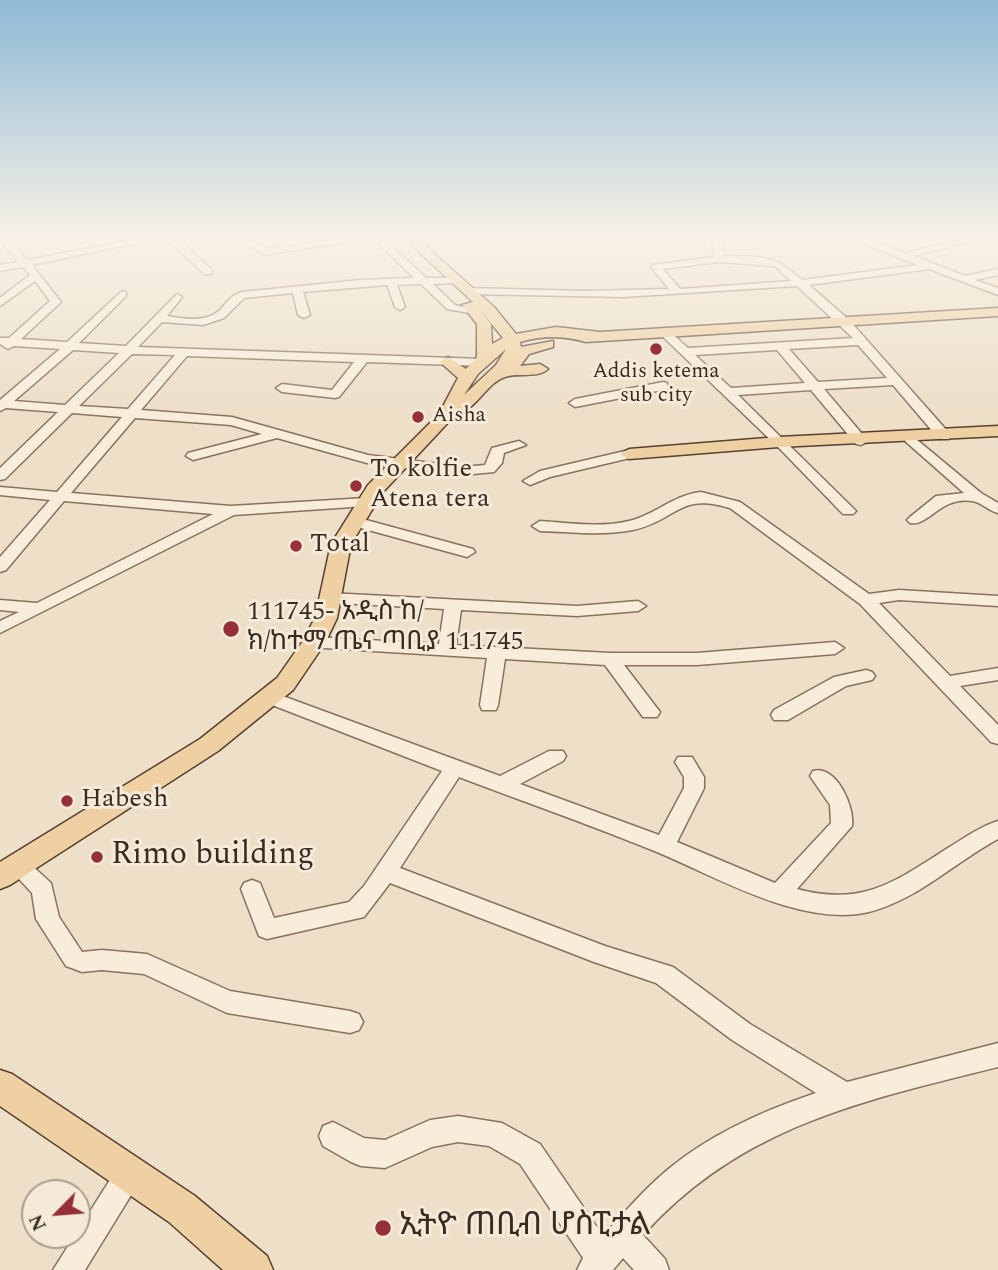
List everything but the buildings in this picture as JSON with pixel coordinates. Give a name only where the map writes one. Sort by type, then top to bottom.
[{"type":"main road","points":[[447,416],[451,401],[468,378],[514,349],[513,339],[468,299]]},
{"type":"main road","points":[[9,871],[209,745],[285,684],[314,643],[326,618],[341,544],[375,489],[447,416],[466,402],[490,366],[484,316],[474,299]]},
{"type":"main road","points":[[490,366],[518,362],[523,351],[600,336],[996,314]]},
{"type":"main road","points":[[484,316],[600,336]]},
{"type":"main road","points":[[513,339],[566,332]]},
{"type":"main road","points":[[447,362],[468,378]]},
{"type":"main road","points":[[490,366],[540,369]]},
{"type":"main road","points":[[630,456],[998,432]]},
{"type":"main road","points":[[860,439],[943,434]]},
{"type":"main road","points":[[0,1086],[182,1209],[253,1270]]},
{"type":"street","points":[[0,352],[6,342],[55,306],[52,299]]},
{"type":"street","points":[[1,405],[70,346],[117,299]]},
{"type":"street","points":[[0,476],[71,408],[175,299]]},
{"type":"street","points":[[159,318],[205,321],[225,312],[235,299]]},
{"type":"street","points":[[299,299],[304,314]]},
{"type":"street","points":[[397,299],[400,307]]},
{"type":"street","points":[[443,299],[451,307],[484,316]]},
{"type":"street","points":[[820,299],[845,322],[943,434]]},
{"type":"street","points":[[663,331],[848,511]]},
{"type":"street","points":[[685,352],[860,341]]},
{"type":"street","points":[[6,342],[490,366]]},
{"type":"street","points":[[780,346],[860,439]]},
{"type":"street","points":[[0,567],[135,413],[185,351]]},
{"type":"street","points":[[282,388],[328,394],[339,392],[363,359]]},
{"type":"street","points":[[727,392],[897,381]]},
{"type":"street","points":[[575,403],[663,386]]},
{"type":"street","points":[[1,405],[232,421],[367,459],[482,470],[494,466],[499,450],[519,444]]},
{"type":"street","points":[[193,456],[281,433]]},
{"type":"street","points":[[910,438],[976,496],[998,509]]},
{"type":"street","points":[[530,481],[545,474],[630,456]]},
{"type":"street","points":[[0,491],[231,511],[361,512],[467,552]]},
{"type":"street","points":[[915,520],[941,499],[976,496]]},
{"type":"street","points":[[540,526],[632,525],[677,500],[714,498],[741,509],[866,600],[948,682],[998,737]]},
{"type":"street","points":[[0,628],[231,511]]},
{"type":"street","points":[[866,600],[899,595],[998,601]]},
{"type":"street","points":[[329,598],[577,611],[638,606]]},
{"type":"street","points":[[447,648],[453,604]]},
{"type":"street","points":[[0,605],[42,608]]},
{"type":"street","points":[[314,643],[447,648],[610,659],[697,659],[835,648]]},
{"type":"street","points":[[488,705],[497,652]]},
{"type":"street","points":[[610,659],[650,712]]},
{"type":"street","points":[[948,682],[998,674]]},
{"type":"street","points":[[781,715],[841,681],[866,676]]},
{"type":"street","points":[[268,697],[664,846],[779,893],[854,905],[878,899],[998,829]]},
{"type":"street","points":[[499,786],[556,755]]},
{"type":"street","points":[[664,846],[694,788],[694,777],[685,762]]},
{"type":"street","points":[[252,888],[267,929],[356,910],[364,904],[454,769]]},
{"type":"street","points":[[779,893],[841,826],[844,816],[840,803],[820,776]]},
{"type":"street","points":[[9,871],[43,889],[48,919],[74,958],[82,962],[102,960],[147,964],[227,1002],[350,1022]]},
{"type":"street","points":[[385,872],[602,955],[664,975],[741,1032],[847,1097]]},
{"type":"street","points":[[333,1136],[361,1152],[385,1154],[430,1134],[458,1129],[492,1133],[530,1154],[597,1265],[622,1234],[696,1165],[752,1130],[924,1072],[998,1055]]},
{"type":"street","points":[[68,1270],[130,1174]]},
{"type":"street","points":[[622,1234],[654,1270]]},
{"type":"place","name":"Addis ketema sub city","points":[[656,349]]},
{"type":"place","name":"Aisha","points":[[418,417]]},
{"type":"place","name":"To kolfie Atena tera","points":[[356,486]]},
{"type":"place","name":"Total","points":[[296,546]]},
{"type":"place","name":"111745- አዲስ ከ/ ክ/ከተማ ጤና ጣቢያ 111745","points":[[231,629]]},
{"type":"place","name":"Habesh","points":[[67,801]]},
{"type":"place","name":"Rimo building","points":[[97,857]]},
{"type":"place","name":"ኢትዮ ጠቢብ ሆስፒታል","points":[[383,1228]]}]
